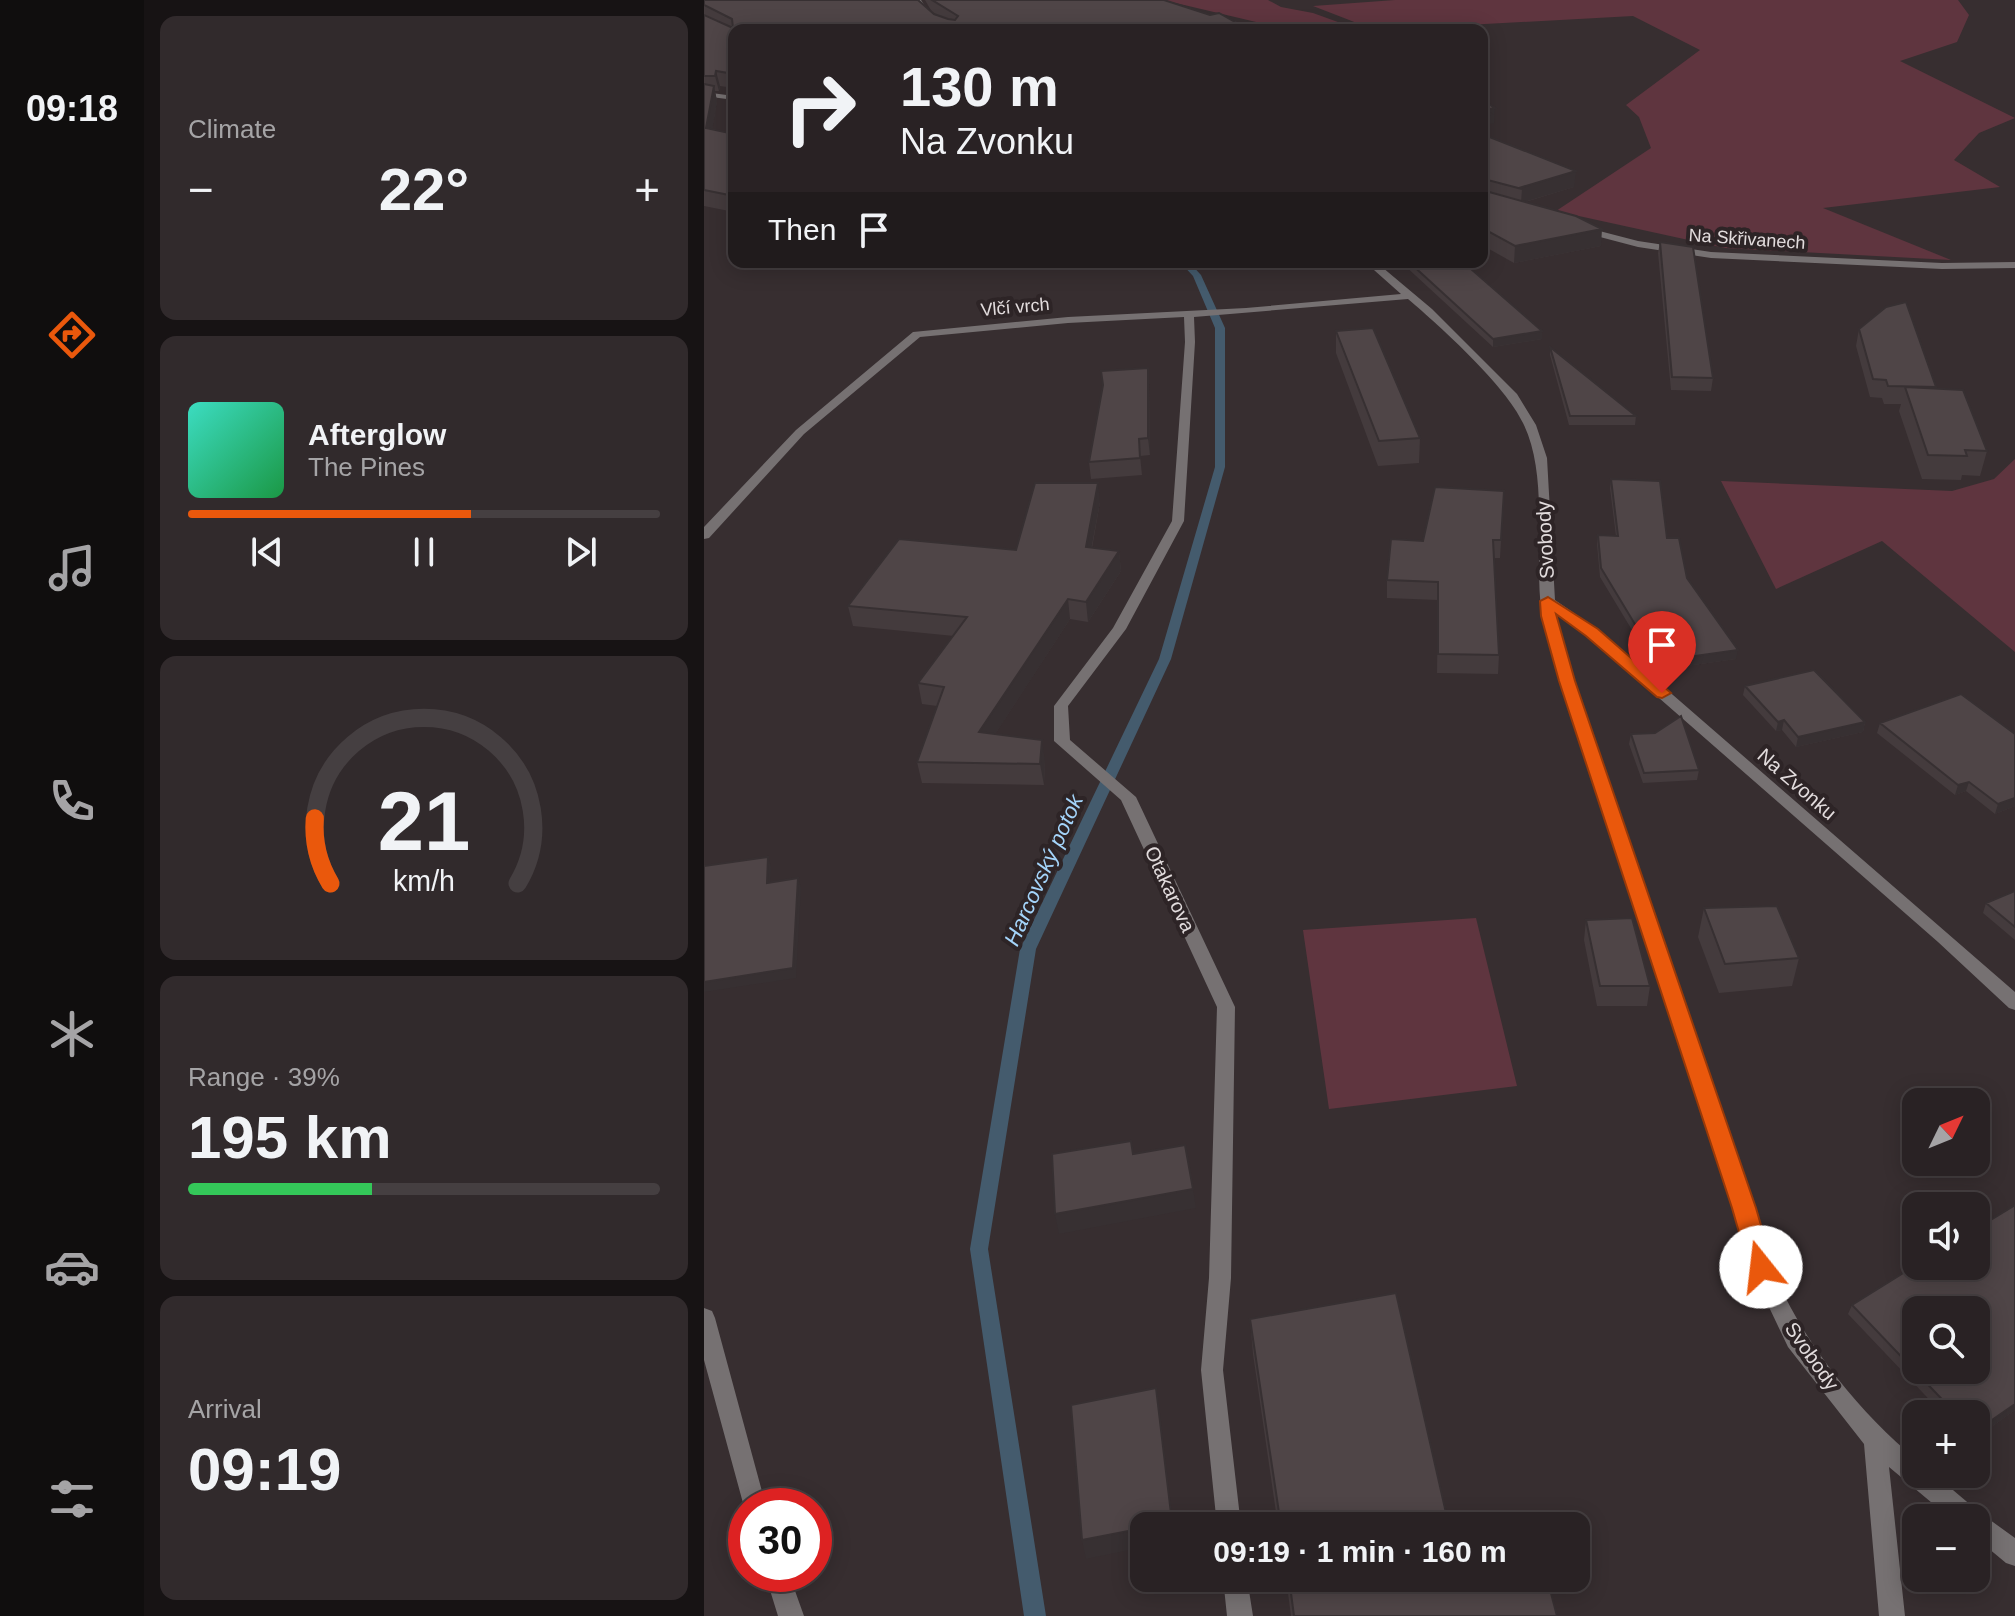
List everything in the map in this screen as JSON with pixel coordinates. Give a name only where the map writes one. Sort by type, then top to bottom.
[{"type":"street","points":[[918,0],[927,15],[943,24]]},
{"type":"street","points":[[1212,17],[1239,24]]},
{"type":"street","points":[[704,94],[728,97]]},
{"type":"street","name":"Na Skřivanech","points":[[1577,228],[1638,244],[1711,255],[1942,266],[2015,265]]},
{"type":"street","name":"Svobody","points":[[1377,268],[1513,396],[1530,425],[1541,458],[1549,616],[1567,681],[1744,1208],[1761,1267],[1796,1340],[1875,1440],[1952,1504]]},
{"type":"street","name":"Vlčí vrch","points":[[704,535],[800,432],[917,334],[1068,320],[1246,311],[1409,296]]},
{"type":"street","name":"Otakarova","points":[[1194,313],[1178,521],[1119,629],[1061,706],[1062,741],[1128,797],[1226,1007],[1220,1278],[1212,1370],[1227,1512]]},
{"type":"street","name":"Na Zvonku","points":[[1548,601],[1592,632],[2015,1003]]},
{"type":"street","points":[[704,1318],[749,1488]]},
{"type":"street","points":[[1875,1440],[1892,1616]]},
{"type":"street","points":[[1990,1534],[2015,1554]]},
{"type":"street","points":[[783,1592],[791,1616]]},
{"type":"street","points":[[1237,1592],[1240,1616]]},
{"type":"shaded area","points":[[1163,0],[1268,0],[1281,7],[1313,13],[1343,24],[1265,24]]},
{"type":"shaded area","points":[[1395,0],[1958,0],[1969,15],[1957,42],[1900,61],[2015,118],[1979,133],[1954,160],[2000,187],[1823,208],[1951,260],[1725,248],[1556,211],[1651,148],[1639,117],[1626,105],[1700,50],[1633,16],[1486,24],[1360,24],[1313,6]]},
{"type":"shaded area","points":[[2015,459],[2015,652],[1882,541],[1776,589],[1721,481],[1952,491],[1994,479]]},
{"type":"shaded area","points":[[1476,918],[1517,1086],[1329,1109],[1303,930]]},
{"type":"building","points":[[704,0],[918,0],[934,14],[955,20],[958,16],[932,0],[1164,0],[1210,15],[1219,13],[1238,24],[733,24],[732,19],[704,5]]},
{"type":"building","points":[[704,15],[728,26],[728,73],[716,71],[715,76],[704,76]]},
{"type":"building","points":[[704,84],[714,86],[706,128],[728,133],[728,195],[704,190]]},
{"type":"building","points":[[1488,136],[1576,171],[1519,188],[1522,189],[1488,180]]},
{"type":"building","points":[[1488,192],[1576,216],[1602,229],[1515,246],[1488,231]]},
{"type":"building","points":[[1660,242],[1693,247],[1713,378],[1672,377]]},
{"type":"building","points":[[1416,268],[1470,268],[1542,331],[1493,339]]},
{"type":"building","points":[[1906,302],[1936,387],[1888,386],[1886,380],[1873,379],[1859,329],[1886,307]]},
{"type":"building","points":[[1373,328],[1420,438],[1379,441],[1336,331]]},
{"type":"building","points":[[1550,347],[1636,416],[1570,416]]},
{"type":"building","points":[[1148,368],[1148,438],[1139,439],[1140,458],[1089,462],[1103,385],[1101,371]]},
{"type":"building","points":[[1905,387],[1963,390],[1987,451],[1965,450],[1967,456],[1928,455]]},
{"type":"building","points":[[1611,479],[1660,481],[1667,538],[1679,538],[1687,578],[1738,650],[1688,657],[1671,627],[1639,631],[1601,568],[1598,535],[1618,536]]},
{"type":"building","points":[[1035,483],[1098,483],[1086,547],[1119,551],[1086,602],[1068,599],[979,732],[1042,740],[1040,764],[917,762],[944,687],[918,683],[967,617],[848,606],[899,539],[1016,550]]},
{"type":"building","points":[[1435,487],[1504,491],[1501,540],[1493,540],[1499,655],[1438,654],[1438,582],[1387,580],[1391,539],[1423,541]]},
{"type":"building","points":[[1814,670],[1865,722],[1798,737],[1784,720],[1778,722],[1745,686]]},
{"type":"building","points":[[1961,694],[2015,734],[2015,798],[1998,804],[1969,782],[1958,785],[1880,723]]},
{"type":"building","points":[[1681,716],[1699,770],[1644,773],[1631,734],[1655,733]]},
{"type":"building","points":[[768,857],[767,883],[798,878],[793,968],[704,982],[704,866]]},
{"type":"building","points":[[2015,891],[2015,927],[1986,903]]},
{"type":"building","points":[[1777,906],[1799,958],[1725,964],[1704,908]]},
{"type":"building","points":[[1632,918],[1650,986],[1600,986],[1586,920]]},
{"type":"building","points":[[1131,1141],[1133,1154],[1185,1145],[1193,1189],[1055,1214],[1052,1154]]},
{"type":"building","points":[[2015,1205],[2015,1404],[1990,1421],[1990,1400],[1943,1400],[1927,1384],[1990,1384],[1990,1296],[1902,1296],[1902,1357],[1852,1305],[1902,1274],[1902,1280],[1990,1280],[1990,1220]]},
{"type":"building","points":[[1396,1293],[1446,1512],[1279,1512],[1250,1319]]},
{"type":"building","points":[[1156,1388],[1171,1512],[1130,1512],[1130,1531],[1082,1540],[1071,1405]]},
{"type":"building","points":[[1291,1592],[1551,1592],[1557,1616],[1294,1616]]},
{"type":"waterway","name":"Harcovský potok","points":[[1035,1616],[979,1249],[1028,949],[1165,659],[1220,467],[1220,328],[1197,275],[1190,268]]},
{"type":"route","points":[[1662,693],[1592,632],[1548,601],[1549,616],[1567,681],[1744,1208],[1761,1267]]}]
